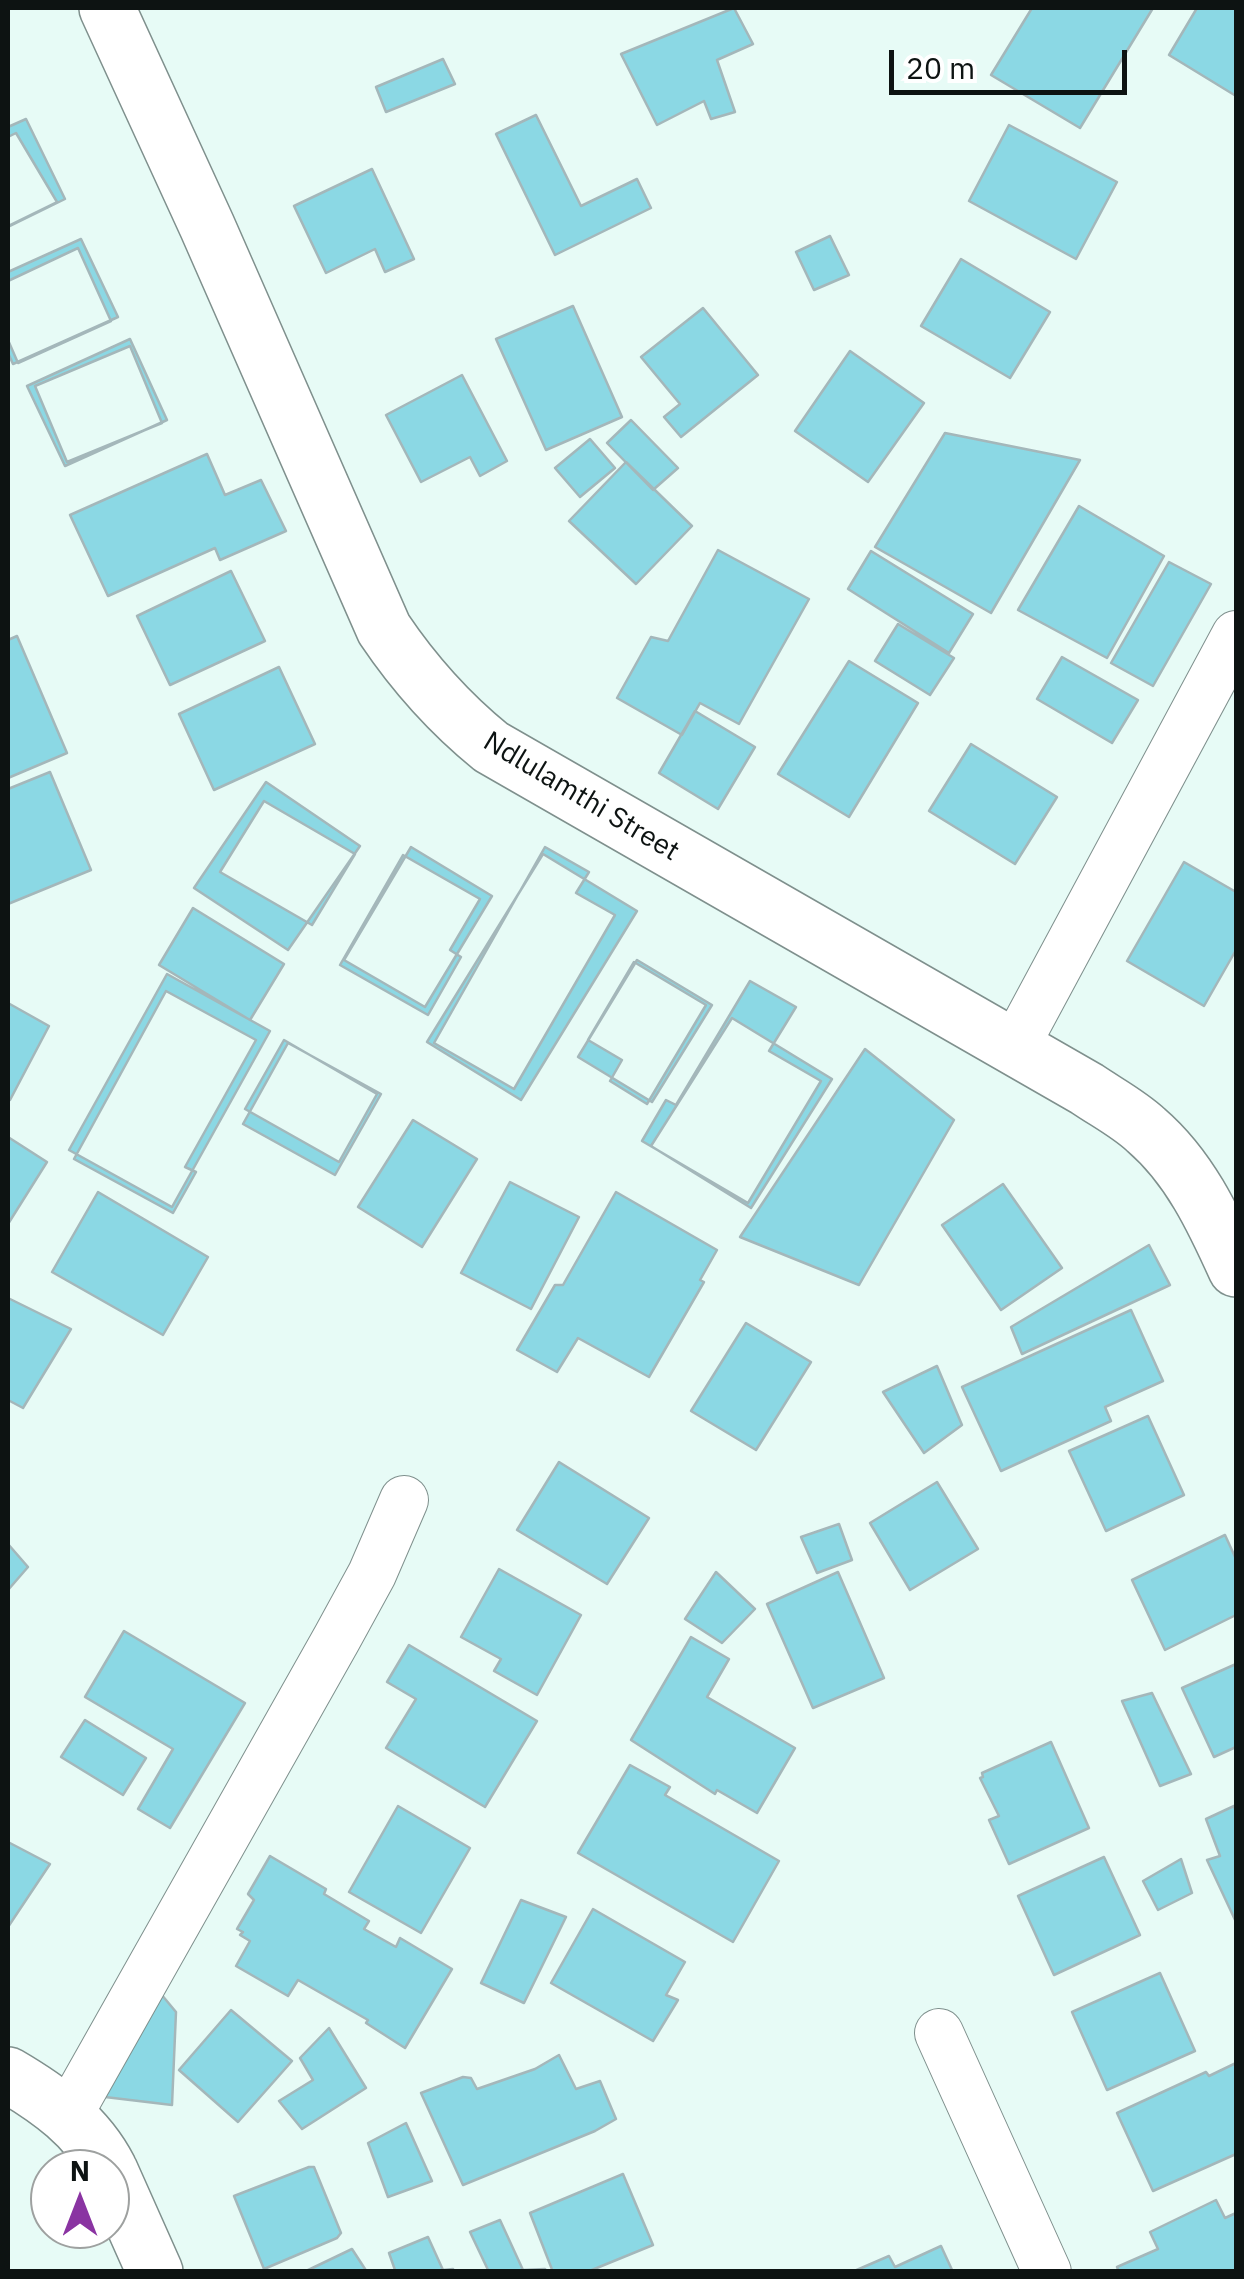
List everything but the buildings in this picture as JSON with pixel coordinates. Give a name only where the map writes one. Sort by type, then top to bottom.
[{"type":"street","name":"Ndlulamthi Street","points":[[107,8],[384,629],[412,671],[450,714],[491,747],[1087,1089],[1146,1129],[1184,1170],[1212,1215],[1236,1269]]},
{"type":"street","points":[[8,2075],[68,2115],[98,2149]]},
{"type":"street","points":[[130,2215],[155,2272]]},
{"type":"lane","points":[[1014,1048],[1236,635]]},
{"type":"lane","points":[[68,2115],[338,1638],[372,1574],[404,1500]]},
{"type":"lane","points":[[939,2033],[1047,2272]]}]
